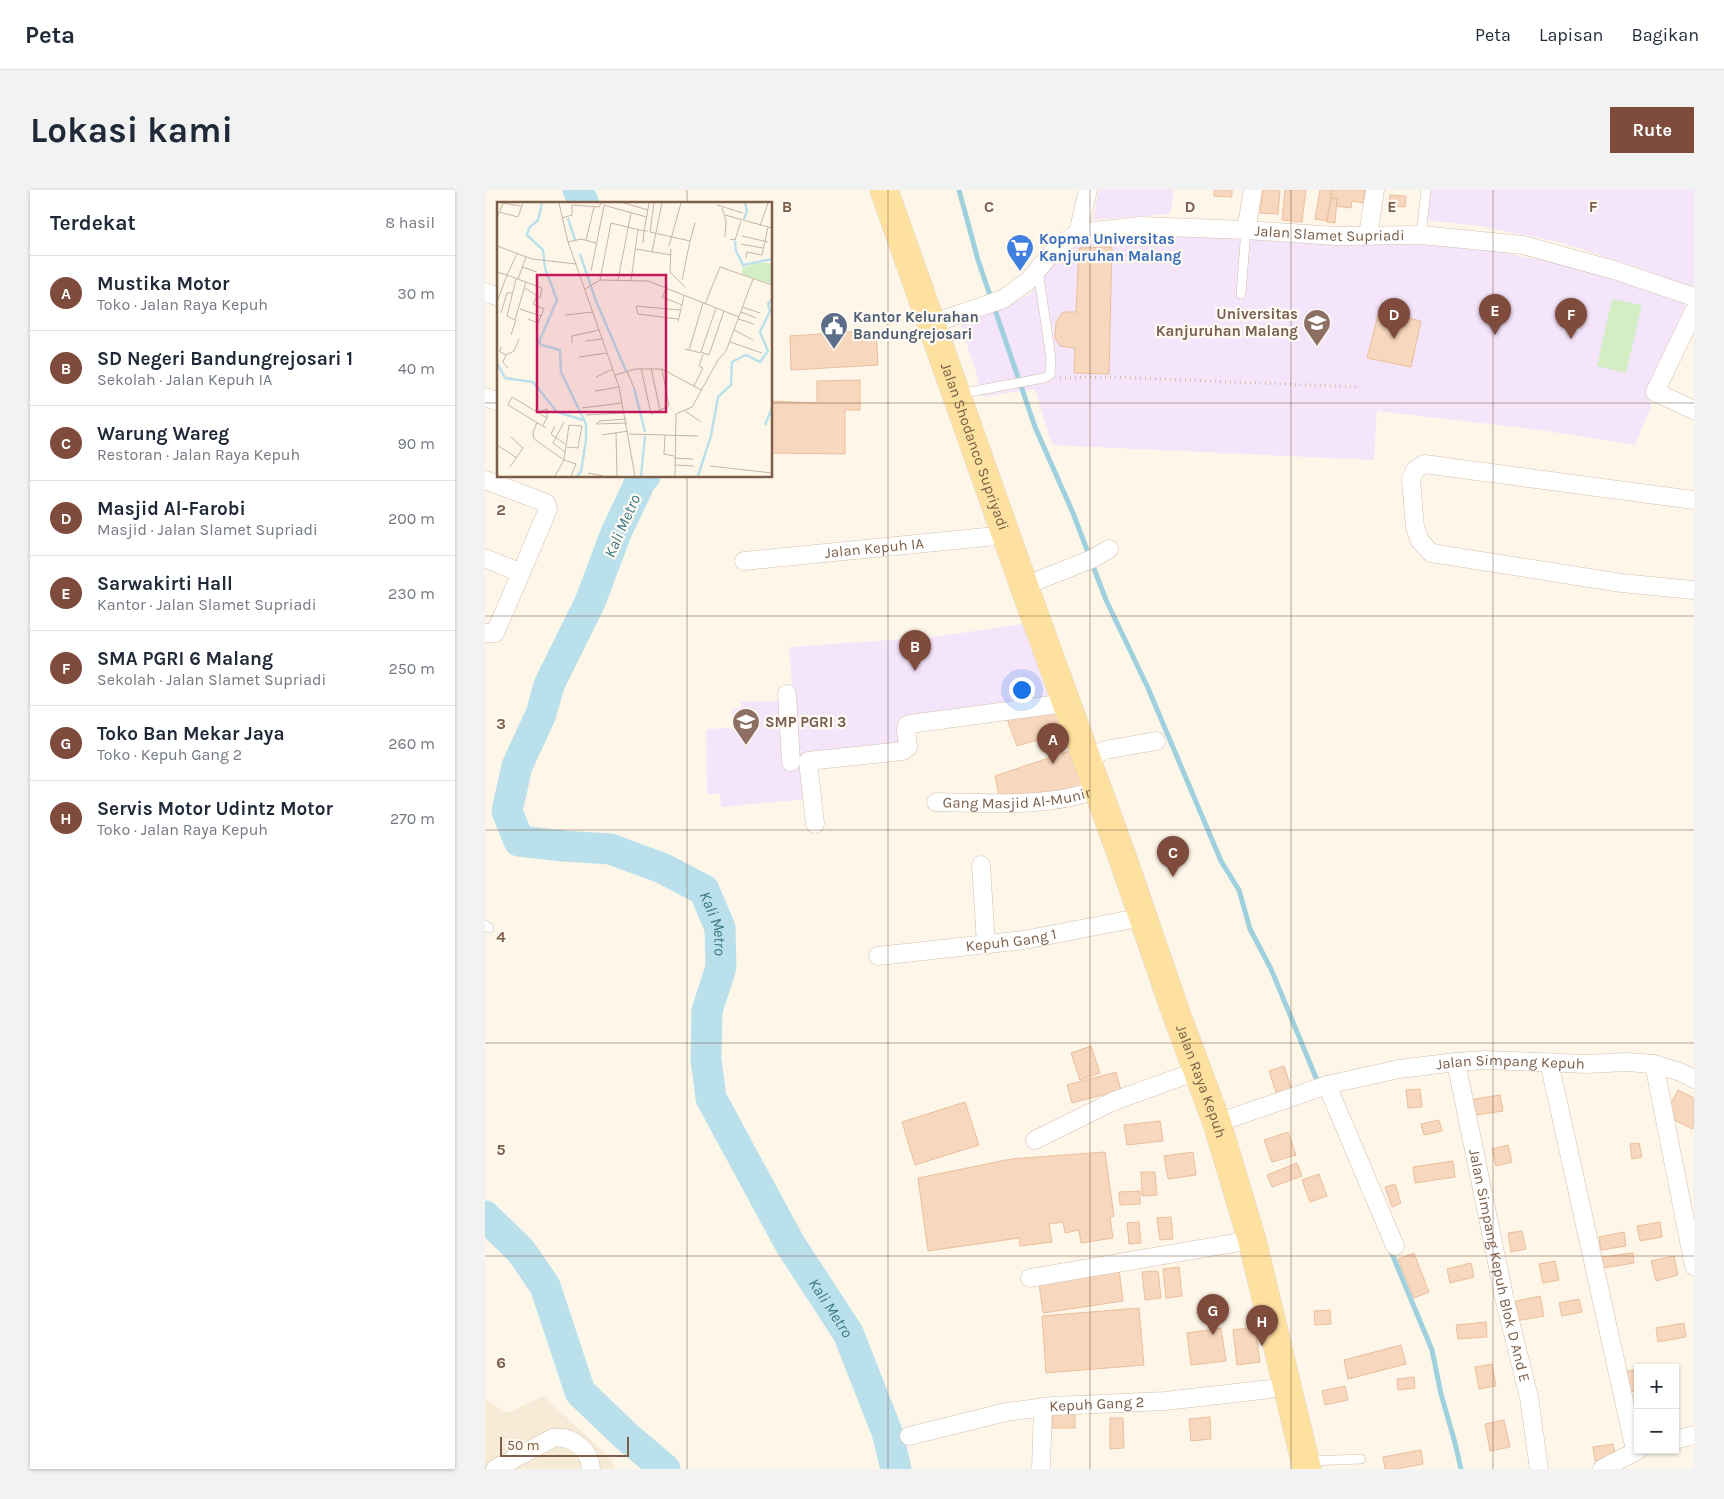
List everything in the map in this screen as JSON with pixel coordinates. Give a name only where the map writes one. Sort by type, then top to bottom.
[{"type":"main road","name":"Jalan Shodanco Supriyadi","points":[[883,190],[1066,703]]},
{"type":"main road","name":"Jalan Raya Kepuh","points":[[1066,703],[1217,1123],[1252,1240],[1306,1465]]},
{"type":"street","points":[[1078,233],[1088,190]]},
{"type":"street","points":[[1246,230],[1253,190]]},
{"type":"street","points":[[1368,235],[1375,190]]},
{"type":"street","name":"Jalan Slamet Supriadi","points":[[931,324],[1003,299],[1028,281],[1056,248],[1078,233],[1140,226],[1337,236],[1421,235],[1523,245],[1614,270],[1694,297]]},
{"type":"street","points":[[485,292],[497,296]]},
{"type":"street","points":[[1694,311],[1655,392],[1694,410]]},
{"type":"street","points":[[485,397],[497,401]]},
{"type":"street","points":[[1694,500],[1424,464],[1415,470],[1411,479],[1415,527],[1420,541],[1431,553],[1621,583],[1694,590]]},
{"type":"street","points":[[485,480],[546,503],[548,510],[495,633],[485,633]]},
{"type":"street","name":"Jalan Kepuh IA","points":[[744,561],[1006,534]]},
{"type":"street","points":[[1024,586],[1093,559],[1109,549]]},
{"type":"street","points":[[485,558],[521,573]]},
{"type":"street","points":[[787,694],[796,762],[815,824]]},
{"type":"street","points":[[796,762],[903,752],[908,748],[905,730],[907,725],[910,724],[1066,703]]},
{"type":"street","points":[[1086,759],[1105,750],[1156,742]]},
{"type":"street","name":"Gang Masjid Al-Munir","points":[[936,802],[1009,804],[1081,796],[1098,789]]},
{"type":"street","points":[[981,866],[986,945]]},
{"type":"street","name":"Kepuh Gang 1","points":[[878,956],[1024,940],[1143,917]]},
{"type":"street","name":"Jalan Simpang Kepuh","points":[[1217,1123],[1326,1085],[1399,1069],[1456,1062],[1486,1060],[1586,1064],[1626,1062],[1654,1064],[1680,1072],[1694,1079]]},
{"type":"street","name":"Jalan Simpang Kepuh Blok D And E","points":[[1456,1062],[1505,1301],[1529,1397],[1539,1469]]},
{"type":"street","points":[[1549,1062],[1634,1441]]},
{"type":"street","points":[[1654,1064],[1694,1266]]},
{"type":"street","points":[[1035,1140],[1114,1102],[1197,1071]]},
{"type":"street","points":[[1326,1085],[1395,1246]]},
{"type":"street","points":[[1030,1278],[1252,1240]]},
{"type":"street","name":"Kepuh Gang 2","points":[[909,1436],[1006,1412],[1043,1407],[1165,1401],[1288,1387]]},
{"type":"street","points":[[1041,1469],[1043,1407]]},
{"type":"street","points":[[1679,1439],[1694,1435]]},
{"type":"street","points":[[485,1465],[493,1469],[553,1438],[560,1437],[582,1446],[589,1459],[591,1469]]},
{"type":"street","points":[[1601,1469],[1634,1451]]},
{"type":"lane","points":[[1421,235],[1426,190]]},
{"type":"lane","points":[[1241,294],[1246,230]]},
{"type":"lane","points":[[955,395],[1005,384],[1040,379],[1050,375],[1051,358],[1038,268]]},
{"type":"lane","points":[[1306,1465],[1361,1459]]},
{"type":"path","points":[[1040,379],[1110,378],[1359,388]]},
{"type":"shaded area","points":[[1099,190],[1174,190],[1170,214],[1093,220]]},
{"type":"shaded area","points":[[1430,190],[1694,190],[1694,288],[1559,242],[1479,226],[1426,220]]},
{"type":"shaded area","name":"Universitas Kanjuruhan Malang","points":[[1104,236],[1174,236],[1339,243],[1412,241],[1465,245],[1580,268],[1687,302],[1647,392],[1651,406],[1635,445],[1540,430],[1377,411],[1374,460],[1052,445],[1035,389],[982,397],[959,319],[1028,296],[1040,283],[1052,264],[1075,243]]},
{"type":"shaded area","points":[[1023,624],[1050,702],[899,719],[903,747],[794,757],[793,694],[789,647],[934,637]]},
{"type":"shaded area","name":"SMP PGRI 3","points":[[784,701],[789,765],[804,764],[807,799],[721,807],[720,794],[707,794],[706,729],[733,728],[732,709],[741,708],[741,702]]},
{"type":"shaded area","points":[[544,1396],[611,1459],[615,1469],[485,1469],[485,1399],[507,1413]]},
{"type":"green space","points":[[1612,299],[1642,305],[1626,373],[1597,366]]},
{"type":"building","points":[[1214,190],[1232,190],[1232,197],[1214,196]]},
{"type":"building","points":[[1263,190],[1280,190],[1278,214],[1260,213]]},
{"type":"building","points":[[1285,190],[1306,190],[1302,222],[1282,220]]},
{"type":"building","points":[[1320,190],[1332,190],[1327,221],[1315,219]]},
{"type":"building","points":[[1332,190],[1365,190],[1363,203],[1352,201],[1351,208],[1336,206],[1337,199],[1331,198]]},
{"type":"building","points":[[1390,195],[1406,196],[1405,207],[1389,206]]},
{"type":"building","points":[[1331,198],[1337,199],[1335,223],[1327,222]]},
{"type":"building","points":[[1112,247],[1109,374],[1074,373],[1075,348],[1060,346],[1055,338],[1056,322],[1063,312],[1076,312],[1079,248]]},
{"type":"building","points":[[1379,311],[1421,321],[1411,367],[1367,358]]},
{"type":"building","name":"Kantor Kelurahan Bandungrejosari","points":[[876,330],[878,365],[791,370],[790,336]]},
{"type":"building","points":[[860,380],[860,410],[845,410],[845,454],[773,453],[773,401],[817,403],[817,381]]},
{"type":"building","points":[[1056,709],[1063,732],[1017,746],[1006,716]]},
{"type":"building","points":[[1069,751],[1083,787],[1000,800],[995,776]]},
{"type":"building","points":[[1091,1046],[1100,1073],[1080,1080],[1071,1053]]},
{"type":"building","points":[[1284,1066],[1292,1090],[1277,1095],[1269,1071]]},
{"type":"building","points":[[1116,1072],[1121,1090],[1072,1103],[1067,1085]]},
{"type":"building","points":[[1420,1089],[1422,1107],[1408,1108],[1406,1090]]},
{"type":"building","points":[[1678,1090],[1694,1098],[1694,1126],[1692,1129],[1665,1115]]},
{"type":"building","points":[[1500,1095],[1503,1111],[1470,1116],[1468,1100]]},
{"type":"building","points":[[965,1102],[979,1145],[915,1165],[902,1122]]},
{"type":"building","points":[[1439,1120],[1442,1131],[1424,1135],[1421,1124]]},
{"type":"building","points":[[1160,1121],[1163,1141],[1127,1145],[1124,1125]]},
{"type":"building","points":[[1288,1132],[1296,1155],[1272,1162],[1264,1140]]},
{"type":"building","points":[[1639,1143],[1642,1157],[1632,1159],[1630,1144]]},
{"type":"building","points":[[1508,1145],[1512,1162],[1496,1166],[1492,1149]]},
{"type":"building","points":[[1105,1152],[1114,1216],[1110,1217],[1113,1238],[1081,1243],[1079,1230],[1065,1233],[1063,1222],[1049,1224],[1052,1242],[1020,1246],[1019,1238],[928,1251],[918,1178],[1011,1159]]},
{"type":"building","points":[[1193,1152],[1196,1175],[1168,1179],[1164,1156]]},
{"type":"building","points":[[1453,1161],[1455,1177],[1415,1183],[1413,1167]]},
{"type":"building","points":[[1297,1163],[1302,1176],[1272,1187],[1267,1175]]},
{"type":"building","points":[[1141,1172],[1155,1172],[1157,1195],[1142,1196]]},
{"type":"building","points":[[1319,1174],[1327,1196],[1310,1202],[1302,1180]]},
{"type":"building","points":[[1395,1184],[1401,1203],[1392,1207],[1385,1187]]},
{"type":"building","points":[[1140,1191],[1140,1204],[1120,1205],[1119,1192]]},
{"type":"building","points":[[1171,1217],[1173,1239],[1160,1240],[1157,1218]]},
{"type":"building","points":[[1139,1222],[1141,1243],[1129,1244],[1127,1223]]},
{"type":"building","points":[[1660,1222],[1662,1237],[1640,1241],[1637,1226]]},
{"type":"building","points":[[1522,1231],[1526,1249],[1511,1252],[1508,1233]]},
{"type":"building","points":[[1624,1232],[1626,1246],[1601,1250],[1599,1237]]},
{"type":"building","points":[[1414,1253],[1429,1292],[1414,1298],[1398,1259]]},
{"type":"building","points":[[1633,1253],[1634,1263],[1603,1268],[1602,1257]]},
{"type":"building","points":[[1674,1256],[1678,1275],[1656,1281],[1651,1261]]},
{"type":"building","points":[[1555,1261],[1559,1280],[1543,1283],[1539,1264]]},
{"type":"building","points":[[1471,1263],[1474,1277],[1450,1283],[1447,1269]]},
{"type":"building","points":[[1179,1267],[1182,1296],[1166,1298],[1163,1269]]},
{"type":"building","points":[[1119,1270],[1123,1301],[1043,1313],[1039,1283]]},
{"type":"building","points":[[1158,1271],[1161,1298],[1145,1300],[1142,1272]]},
{"type":"building","points":[[1540,1296],[1544,1316],[1516,1321],[1512,1302]]},
{"type":"building","points":[[1579,1299],[1582,1312],[1562,1316],[1559,1303]]},
{"type":"building","points":[[1139,1308],[1144,1365],[1046,1373],[1042,1316]]},
{"type":"building","points":[[1330,1310],[1331,1324],[1315,1325],[1314,1311]]},
{"type":"building","points":[[1486,1322],[1487,1337],[1458,1339],[1456,1325]]},
{"type":"building","points":[[1684,1323],[1686,1337],[1658,1342],[1656,1328]]},
{"type":"building","points":[[1255,1327],[1260,1362],[1237,1365],[1233,1330]]},
{"type":"building","points":[[1221,1328],[1226,1361],[1191,1365],[1187,1333]]},
{"type":"building","points":[[1401,1345],[1406,1364],[1348,1379],[1344,1360]]},
{"type":"building","points":[[1492,1364],[1496,1386],[1479,1389],[1475,1367]]},
{"type":"building","points":[[1634,1370],[1634,1391],[1627,1392],[1624,1372]]},
{"type":"building","points":[[1414,1377],[1415,1388],[1398,1390],[1397,1379]]},
{"type":"building","points":[[1345,1386],[1348,1400],[1325,1405],[1322,1391]]},
{"type":"building","points":[[1052,1410],[1075,1411],[1075,1428],[1052,1428]]},
{"type":"building","points":[[1210,1417],[1211,1439],[1191,1441],[1189,1419]]},
{"type":"building","points":[[1110,1418],[1123,1418],[1124,1448],[1110,1449]]},
{"type":"building","points":[[1504,1420],[1510,1447],[1490,1451],[1485,1424]]},
{"type":"building","points":[[1613,1444],[1616,1458],[1595,1461],[1593,1447]]},
{"type":"building","points":[[1421,1450],[1423,1464],[1397,1469],[1385,1469],[1383,1457]]},
{"type":"waterway","name":"Kali Metro","points":[[578,190],[583,202]]},
{"type":"waterway","points":[[959,190],[978,260],[1035,427],[1073,513],[1106,600],[1148,688],[1221,861],[1239,890],[1250,929],[1271,969],[1319,1085]]},
{"type":"waterway","name":"Kali Metro","points":[[643,478],[616,533],[590,602],[549,685],[541,714],[517,766],[507,811],[519,841],[610,849],[662,868],[704,890],[720,928],[721,967],[707,1011],[706,1059],[711,1098],[790,1244],[848,1333],[887,1432],[896,1469]]},
{"type":"waterway","points":[[485,1216],[521,1251],[545,1286],[580,1392],[626,1436],[665,1469]]},
{"type":"waterway","points":[[1390,1249],[1432,1350],[1441,1394],[1461,1469]]},
{"type":"place","name":"Kopma Universitas Kanjuruhan Malang","points":[[1020,272]]},
{"type":"place","name":"Sarwakirti Hall","points":[[1495,335]]},
{"type":"place","name":"Masjid Al-Farobi","points":[[1394,339]]},
{"type":"place","name":"SMA PGRI 6 Malang","points":[[1571,339]]},
{"type":"place","name":"Universitas Kanjuruhan Malang","points":[[1317,347]]},
{"type":"place","name":"Kantor Kelurahan Bandungrejosari","points":[[834,350]]},
{"type":"place","name":"SD Negeri Bandungrejosari 1","points":[[915,671]]},
{"type":"place","name":"SMP PGRI 3","points":[[746,746]]},
{"type":"place","name":"Mustika Motor","points":[[1053,764]]},
{"type":"place","name":"Warung Wareg","points":[[1173,877]]},
{"type":"place","name":"Toko Ban Mekar Jaya","points":[[1213,1335]]},
{"type":"place","name":"Servis Motor Udintz Motor","points":[[1262,1346]]}]
